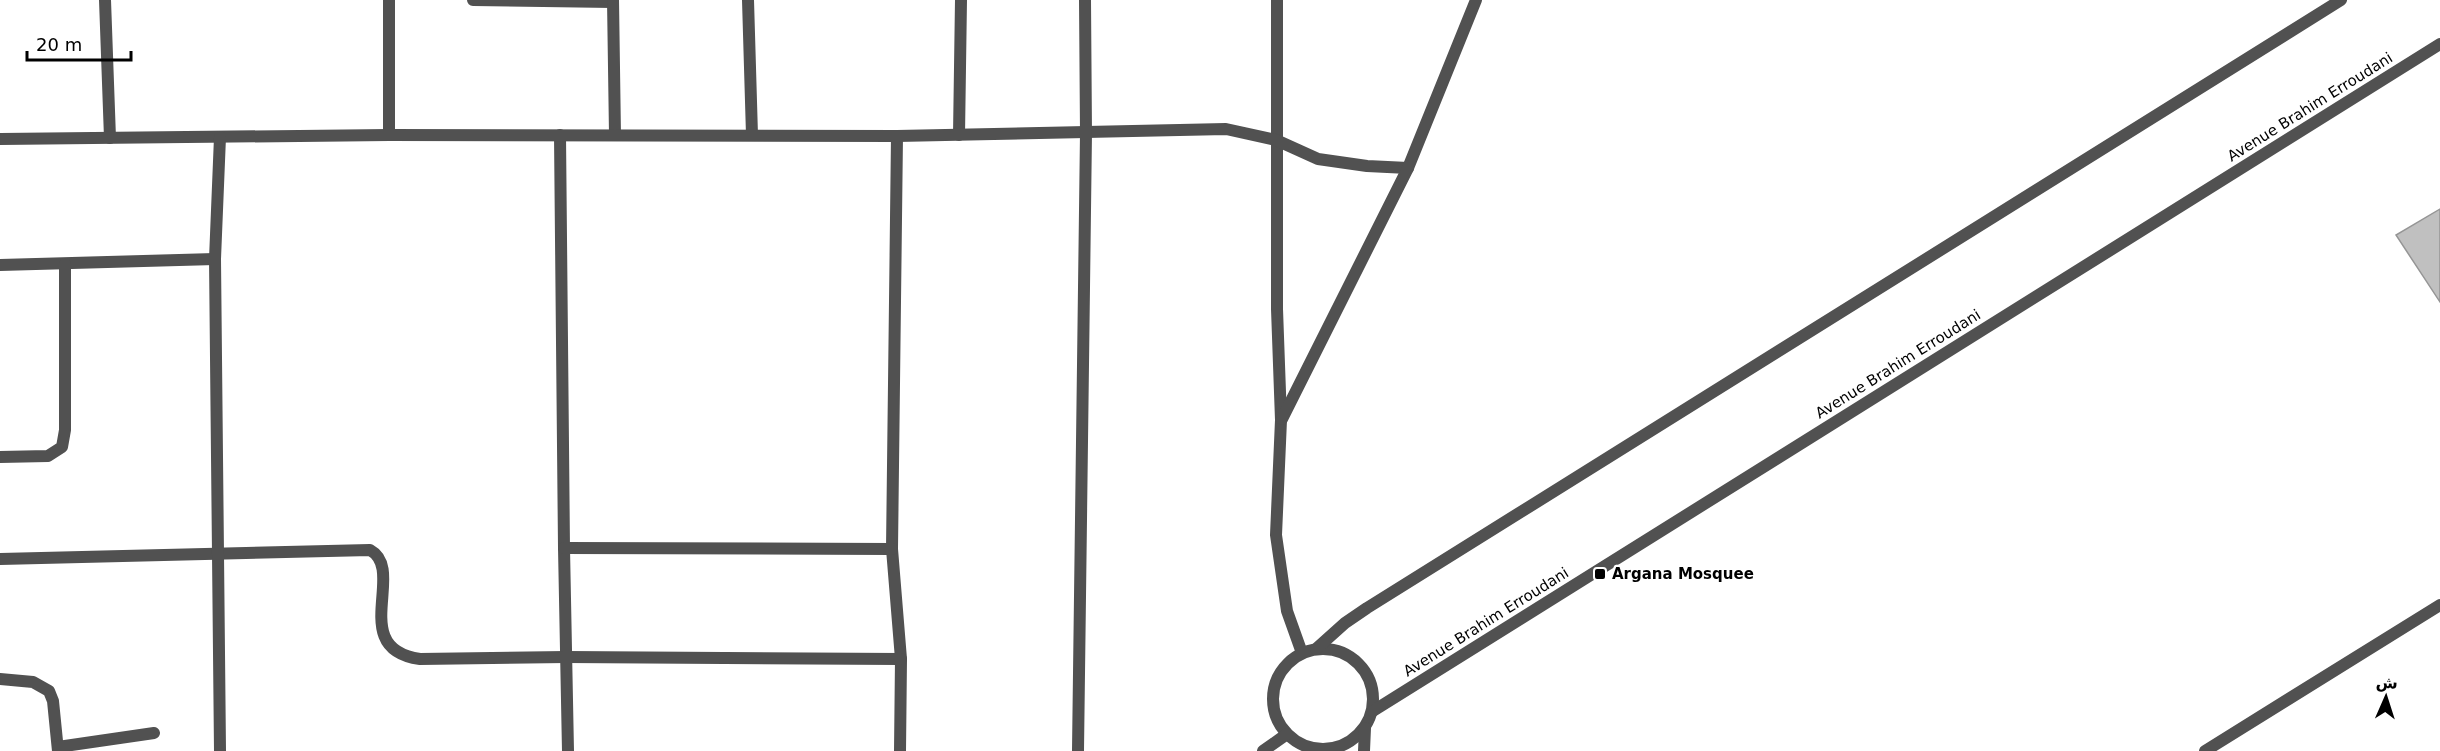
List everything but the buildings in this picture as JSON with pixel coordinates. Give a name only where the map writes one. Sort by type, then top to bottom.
[{"type":"street","points":[[105,0],[110,138]]},
{"type":"street","points":[[389,0],[389,135]]},
{"type":"street","points":[[473,0],[614,1],[615,135]]},
{"type":"street","points":[[748,0],[752,135]]},
{"type":"street","points":[[959,135],[961,0]]},
{"type":"street","points":[[1078,751],[1086,132],[1085,0]]},
{"type":"street","points":[[1277,0],[1277,309],[1281,420],[1276,535],[1287,611],[1302,653]]},
{"type":"street","points":[[1281,420],[1408,168],[1476,0]]},
{"type":"street","points":[[1316,649],[1345,623],[1367,608],[2341,0]]},
{"type":"street","name":"Avenue Brahim Erroudani","points":[[1372,711],[2440,44]]},
{"type":"street","points":[[0,139],[389,135],[897,136],[1226,129],[1276,140],[1318,159],[1367,166],[1408,168]]},
{"type":"street","points":[[560,135],[568,751]]},
{"type":"street","points":[[897,136],[892,549],[901,659],[900,751]]},
{"type":"street","points":[[220,137],[215,259],[220,751]]},
{"type":"street","points":[[0,265],[215,259]]},
{"type":"street","points":[[0,457],[48,456],[62,447],[65,430],[65,264]]},
{"type":"street","points":[[564,548],[892,549]]},
{"type":"street","points":[[0,559],[370,550],[377,554],[382,564],[382,623],[385,638],[398,653],[420,659],[566,657],[901,659]]},
{"type":"street","points":[[2205,751],[2440,605]]},
{"type":"street","points":[[1293,742],[1274,710],[1272,696],[1281,671],[1290,660],[1302,653],[1330,648],[1344,652],[1360,665],[1371,683],[1374,697],[1372,711],[1365,728],[1364,751]]},
{"type":"street","points":[[0,679],[33,682],[45,686],[53,701],[58,749],[154,733]]},
{"type":"street","points":[[1263,751],[1293,742],[1324,749],[1340,746],[1354,739],[1365,728]]},
{"type":"place","name":"Argana Mosquee","points":[[1600,574]]}]
